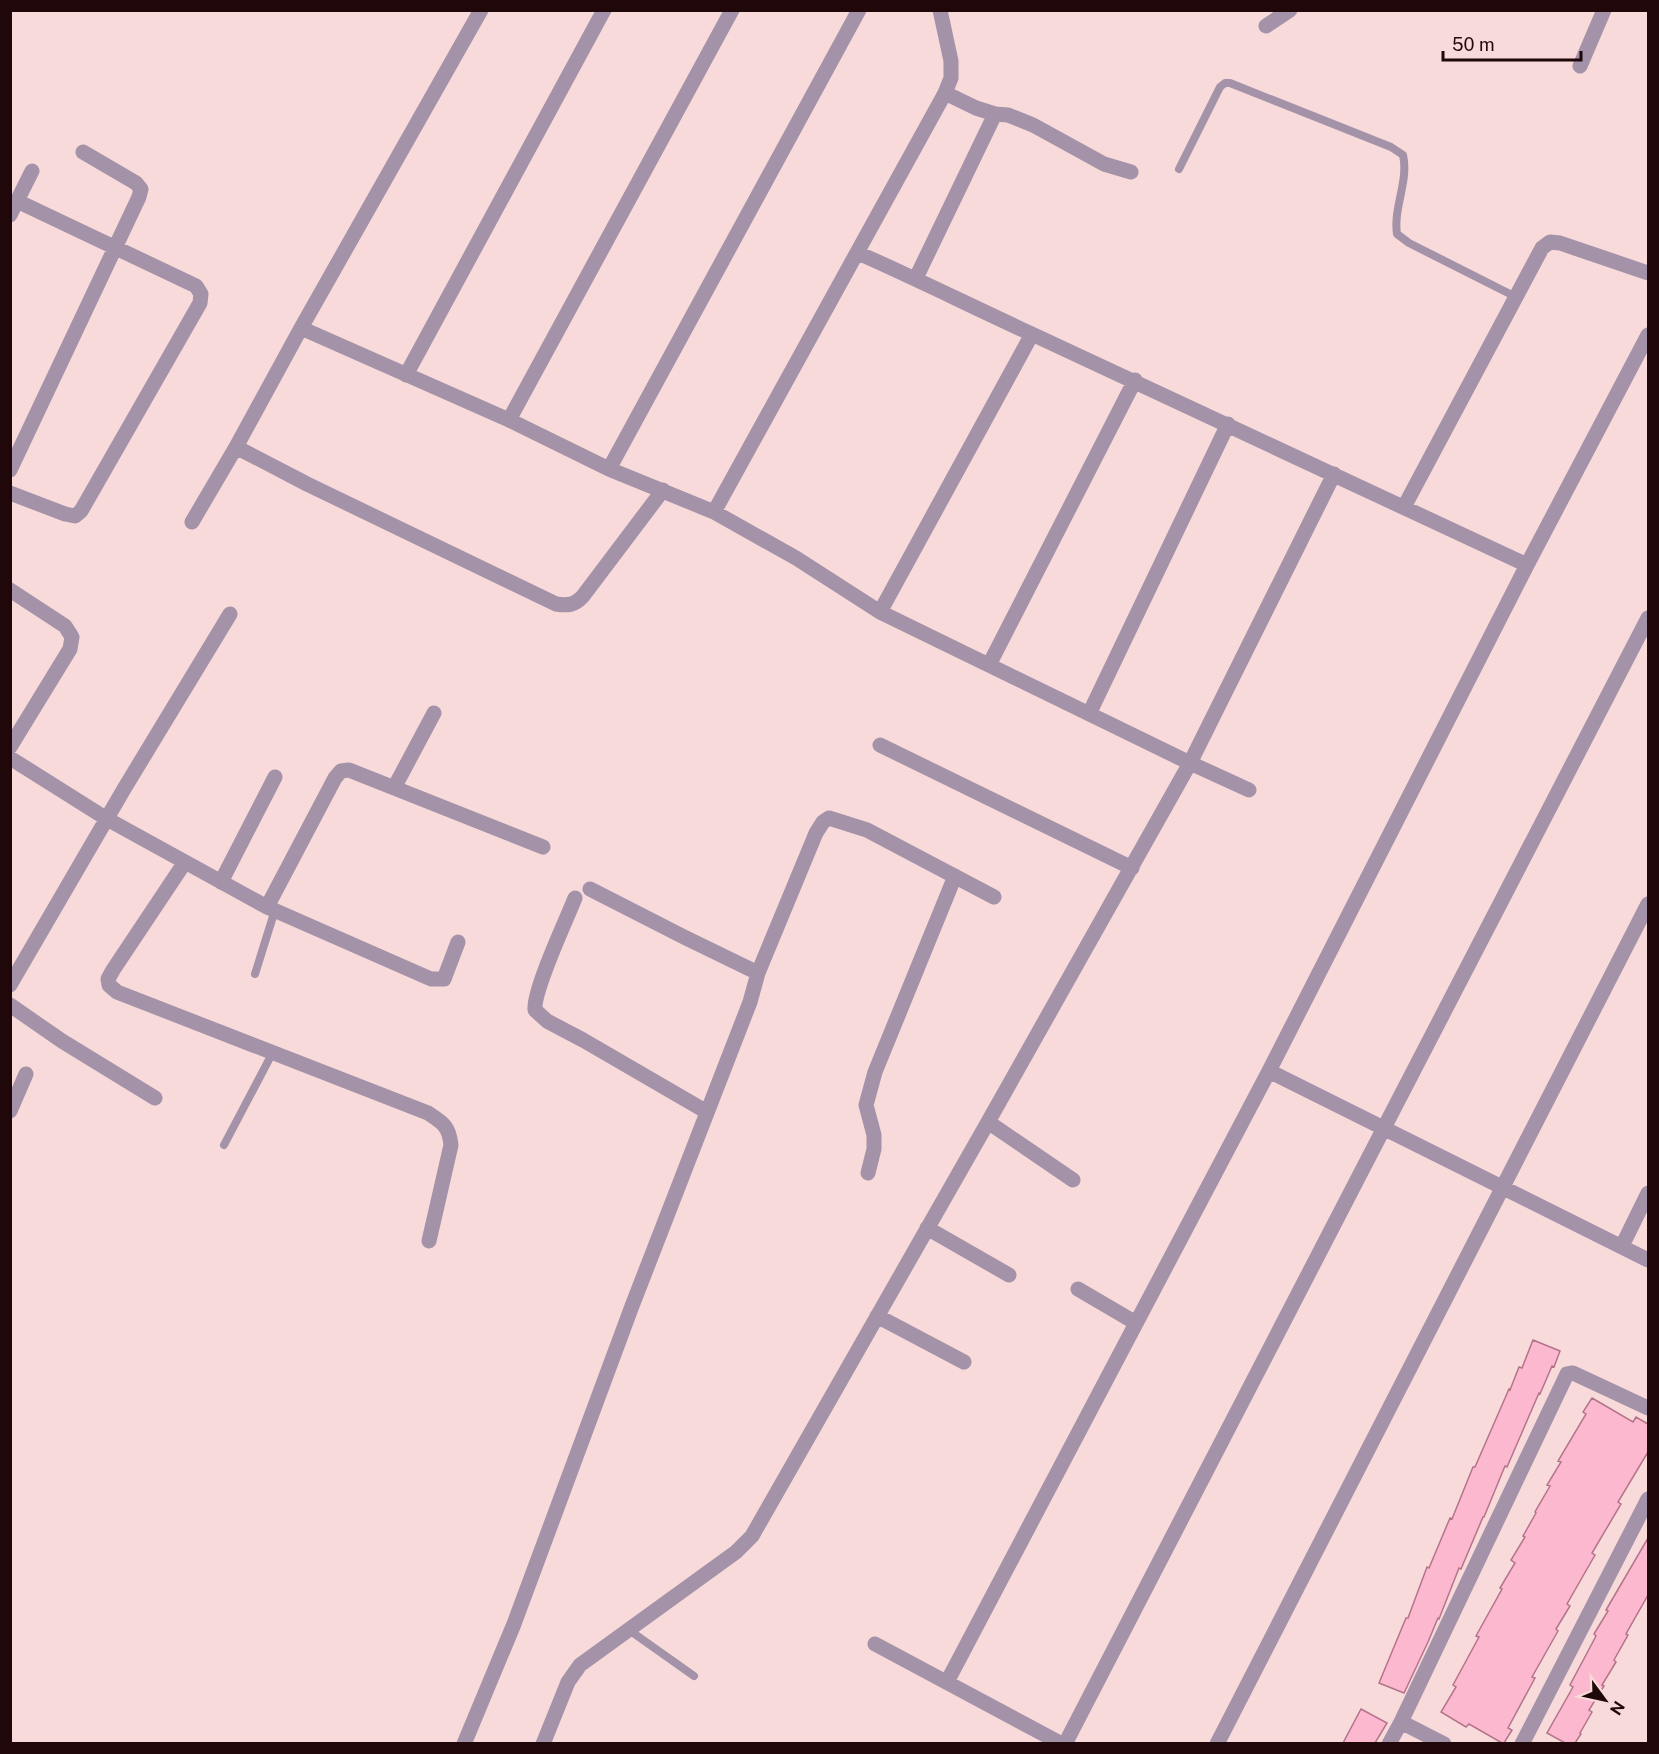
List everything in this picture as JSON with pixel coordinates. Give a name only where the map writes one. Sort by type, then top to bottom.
[{"type":"street","points":[[192,522],[481,10]]},
{"type":"street","points":[[406,375],[604,10]]},
{"type":"street","points":[[509,420],[732,10]]},
{"type":"street","points":[[609,469],[859,10]]},
{"type":"street","points":[[714,512],[945,93],[951,78],[951,61],[940,10]]},
{"type":"street","points":[[1266,26],[1290,10]]},
{"type":"street","points":[[1580,66],[1604,10]]},
{"type":"street","points":[[945,93],[976,108],[1034,124],[1104,164],[1131,172]]},
{"type":"street","points":[[916,278],[995,114]]},
{"type":"street","points":[[10,470],[140,197],[141,189],[136,183],[83,152]]},
{"type":"street","points":[[10,215],[32,171]]},
{"type":"street","points":[[10,493],[65,514],[75,516],[81,511],[200,303],[201,294],[196,285],[17,201]]},
{"type":"street","points":[[1404,507],[1542,248],[1550,242],[1560,243],[1648,273]]},
{"type":"street","points":[[858,253],[1135,380],[1527,565]]},
{"type":"street","points":[[301,328],[509,420],[609,469],[714,512],[796,558],[880,612],[1190,763],[1249,789]]},
{"type":"street","points":[[880,612],[1032,334]]},
{"type":"street","points":[[947,1682],[1269,1071],[1527,565],[1648,335]]},
{"type":"street","points":[[989,665],[1135,380]]},
{"type":"street","points":[[1089,714],[1228,424]]},
{"type":"street","points":[[236,447],[307,484],[556,604],[567,606],[576,604],[583,596],[663,490]]},
{"type":"street","points":[[543,1743],[568,1682],[580,1665],[736,1552],[752,1536],[1190,763],[1334,474]]},
{"type":"street","points":[[10,590],[65,626],[72,637],[70,649],[10,747]]},
{"type":"street","points":[[10,985],[230,614]]},
{"type":"street","points":[[875,1644],[1064,1743],[1648,618]]},
{"type":"street","points":[[394,788],[434,713]]},
{"type":"street","points":[[880,745],[1132,868]]},
{"type":"street","points":[[10,758],[107,819],[271,909],[431,980],[444,979],[458,942]]},
{"type":"street","points":[[271,909],[335,778],[341,771],[348,770],[543,847]]},
{"type":"street","points":[[221,882],[275,777]]},
{"type":"street","points":[[464,1743],[514,1624],[632,1306],[750,1002],[758,973],[816,833],[823,822],[829,818],[867,830],[994,897]]},
{"type":"street","points":[[185,862],[113,970],[108,979],[109,985],[117,992],[428,1113],[443,1124],[449,1132],[451,1145],[429,1241]]},
{"type":"street","points":[[868,1173],[874,1149],[874,1135],[866,1104],[868,1093],[955,876]]},
{"type":"street","points":[[590,888],[758,973]]},
{"type":"street","points":[[575,898],[534,1002],[535,1010],[547,1021],[707,1112]]},
{"type":"street","points":[[1217,1743],[1648,904]]},
{"type":"street","points":[[10,1005],[78,1051],[155,1098]]},
{"type":"street","points":[[1269,1071],[1648,1260]]},
{"type":"street","points":[[10,1112],[26,1074]]},
{"type":"street","points":[[988,1122],[1073,1180]]},
{"type":"street","points":[[1622,1246],[1648,1193]]},
{"type":"street","points":[[927,1228],[1009,1275]]},
{"type":"street","points":[[1078,1290],[1136,1323]]},
{"type":"street","points":[[877,1316],[964,1362]]},
{"type":"street","points":[[1389,1743],[1567,1374],[1573,1373],[1648,1408]]},
{"type":"street","points":[[1522,1743],[1648,1499]]},
{"type":"street","points":[[1401,1722],[1444,1743]]},
{"type":"lane","points":[[1179,169],[1220,87],[1225,83],[1230,83],[1391,147],[1403,155],[1405,165],[1395,222],[1397,234],[1409,243],[1516,297]]},
{"type":"lane","points":[[255,974],[271,909]]},
{"type":"lane","points":[[224,1145],[273,1052]]},
{"type":"lane","points":[[629,1630],[694,1676]]},
{"type":"building","points":[[1533,1340],[1560,1351],[1554,1367],[1552,1366],[1539,1393],[1507,1467],[1505,1466],[1461,1569],[1459,1568],[1439,1619],[1404,1693],[1379,1683],[1406,1618],[1408,1618],[1427,1567],[1429,1568],[1450,1518],[1452,1519],[1473,1467],[1475,1467],[1519,1367],[1522,1368]]},
{"type":"building","points":[[1592,1398],[1633,1422],[1636,1417],[1648,1424],[1648,1452],[1618,1502],[1621,1504],[1592,1553],[1595,1555],[1567,1604],[1570,1606],[1556,1629],[1558,1631],[1532,1677],[1535,1678],[1508,1728],[1512,1730],[1502,1743],[1469,1724],[1466,1727],[1441,1712],[1456,1687],[1453,1685],[1479,1637],[1476,1636],[1515,1563],[1511,1560],[1550,1486],[1547,1485],[1561,1462],[1558,1461],[1586,1414],[1583,1412]]},
{"type":"building","points":[[1648,1538],[1648,1595],[1626,1634],[1628,1635],[1614,1660],[1616,1662],[1602,1685],[1604,1686],[1589,1710],[1592,1712],[1581,1734],[1575,1743],[1565,1743],[1547,1733],[1573,1687],[1570,1685],[1596,1636],[1594,1634],[1608,1611],[1606,1610]]},
{"type":"building","points":[[1361,1709],[1387,1723],[1375,1743],[1343,1743]]}]
